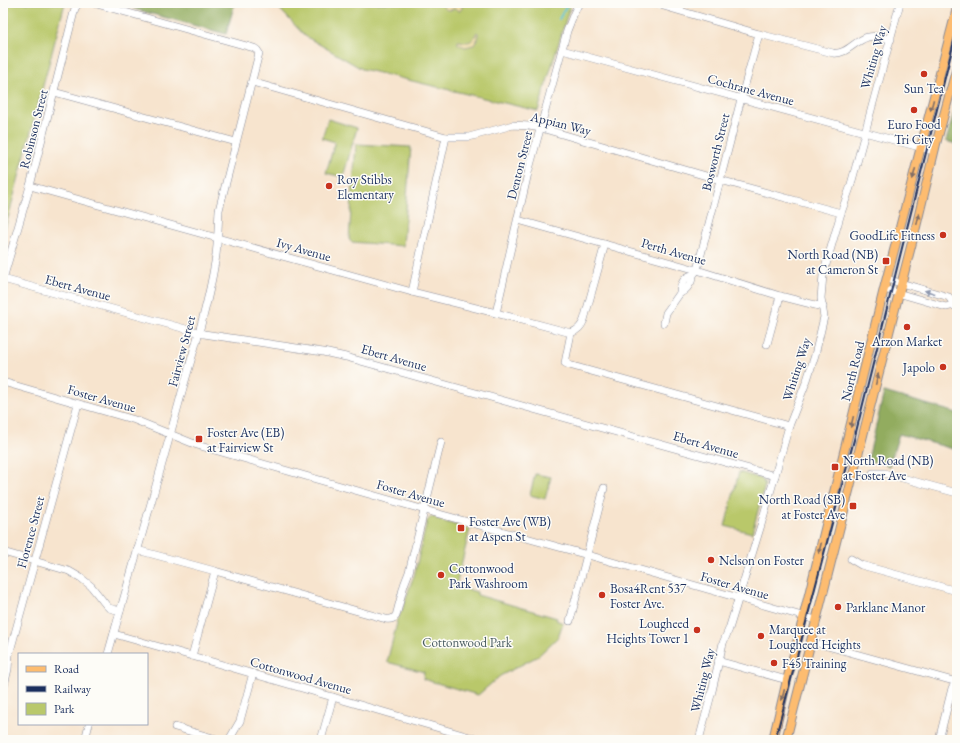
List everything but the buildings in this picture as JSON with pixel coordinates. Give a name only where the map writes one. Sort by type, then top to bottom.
[{"type":"main road","name":"North Road","points":[[773,740],[884,289],[957,8]]},
{"type":"main road","name":"North Road","points":[[786,740],[934,151],[957,67]]},
{"type":"street","name":"Fairview Street","points":[[93,3],[254,48],[258,51],[259,56],[220,210],[213,276],[199,333],[108,653]]},
{"type":"street","name":"Denton Street","points":[[496,313],[528,173],[540,128],[569,24],[579,3]]},
{"type":"street","points":[[652,3],[759,34],[836,53],[844,51],[866,37],[875,36],[891,40]]},
{"type":"street","name":"Whiting Way","points":[[699,740],[723,643],[729,629],[789,426],[815,355],[824,317],[821,298],[823,275],[840,213],[850,188],[900,3]]},
{"type":"street","name":"Robinson Street","points":[[3,279],[30,186],[78,5]]},
{"type":"street","name":"Bosworth Street","points":[[664,323],[666,313],[680,293],[684,280],[695,272],[759,34]]},
{"type":"street","name":"Cochrane Avenue","points":[[562,50],[934,151]]},
{"type":"street","name":"Appian Way","points":[[252,82],[446,137],[469,137],[513,125],[540,128],[840,213]]},
{"type":"street","points":[[54,92],[236,142]]},
{"type":"street","points":[[412,292],[446,137]]},
{"type":"street","name":"Ivy Avenue","points":[[30,186],[412,292],[571,333]]},
{"type":"street","name":"Perth Avenue","points":[[518,220],[605,244],[695,272],[823,307]]},
{"type":"street","points":[[605,244],[584,320],[580,328],[571,333],[566,363],[789,426]]},
{"type":"street","name":"Ebert Avenue","points":[[3,279],[199,333],[317,351],[346,357],[775,476]]},
{"type":"street","points":[[884,289],[946,307],[956,305],[949,297],[887,280]]},
{"type":"street","points":[[768,344],[780,296]]},
{"type":"street","name":"Foster Avenue","points":[[3,382],[135,420],[210,449],[816,620]]},
{"type":"street","name":"Florence Street","points":[[3,690],[8,669],[9,655],[78,404]]},
{"type":"street","points":[[137,550],[386,619],[392,619],[396,616],[404,585],[410,572],[441,442]]},
{"type":"street","points":[[873,473],[884,473],[957,494]]},
{"type":"street","points":[[570,621],[604,488]]},
{"type":"street","points":[[3,552],[69,571],[91,586],[109,608],[120,611]]},
{"type":"street","points":[[851,559],[861,565],[957,591]]},
{"type":"street","points":[[192,656],[215,571]]},
{"type":"street","name":"Cottonwood Avenue","points":[[114,634],[253,673],[480,740]]},
{"type":"street","points":[[820,644],[957,682],[952,688],[939,740]]},
{"type":"street","points":[[718,661],[787,680]]},
{"type":"street","points":[[230,740],[240,721],[253,673]]},
{"type":"street","points":[[321,740],[333,697]]},
{"type":"street","points":[[85,740],[89,725]]},
{"type":"street","points":[[175,727],[220,740]]},
{"type":"green space","points":[[3,3],[65,3],[3,237]]},
{"type":"green space","points":[[131,3],[235,3],[226,34],[134,9]]},
{"type":"green space","points":[[274,3],[571,3],[538,111],[362,69],[305,36]]},
{"type":"green space","points":[[957,101],[957,149],[956,144],[946,141]]},
{"type":"green space","points":[[328,119],[357,128],[343,177],[326,173],[335,142],[322,138]]},
{"type":"green space","points":[[356,144],[411,147],[403,246],[351,242],[349,239]]},
{"type":"green space","points":[[884,392],[957,413],[957,450],[899,434],[889,466],[877,461],[869,463],[868,459]]},
{"type":"green space","points":[[739,472],[762,479],[765,485],[752,533],[725,526]]},
{"type":"green space","points":[[535,474],[551,477],[545,499],[530,495]]},
{"type":"green space","name":"Cottonwood Park","points":[[431,517],[470,529],[456,586],[477,592],[477,595],[557,618],[556,620],[563,623],[558,637],[538,656],[500,676],[478,695],[423,679],[424,672],[387,662],[397,623],[396,621],[401,612],[414,576],[427,521]]},
{"type":"sand","points":[[445,3],[458,4],[462,6],[462,8],[460,11],[454,8],[447,10],[443,7]]},
{"type":"sand","points":[[477,32],[478,38],[474,45],[465,47],[458,44],[458,41],[470,41]]},
{"type":"waterway","points":[[559,19],[568,3]]},
{"type":"railway","points":[[775,740],[855,436],[957,30]]},
{"type":"place","name":"Sun Tea","points":[[924,74]]},
{"type":"place","name":"Euro Food Tri City","points":[[914,110]]},
{"type":"place","name":"Roy Stibbs Elementary","points":[[329,186]]},
{"type":"place","name":"GoodLife Fitness","points":[[943,235]]},
{"type":"place","name":"North Road (NB) at Cameron St","points":[[886,261]]},
{"type":"place","name":"Arzon Market","points":[[907,327]]},
{"type":"place","name":"Japolo","points":[[943,367]]},
{"type":"place","name":"Foster Ave (EB) at Fairview St","points":[[199,439]]},
{"type":"place","name":"North Road (NB) at Foster Ave","points":[[835,467]]},
{"type":"place","name":"North Road (SB) at Foster Ave","points":[[853,506]]},
{"type":"place","name":"Foster Ave (WB) at Aspen St","points":[[461,528]]},
{"type":"place","name":"Nelson on Foster","points":[[711,560]]},
{"type":"place","name":"Cottonwood Park Washroom","points":[[441,575]]},
{"type":"place","name":"Bosa4Rent 537 Foster Ave.","points":[[602,595]]},
{"type":"place","name":"Parklane Manor","points":[[838,607]]},
{"type":"place","name":"Lougheed Heights Tower 1","points":[[697,630]]},
{"type":"place","name":"Marquee at Lougheed Heights","points":[[761,636]]},
{"type":"place","name":"F45 Training","points":[[774,663]]}]
